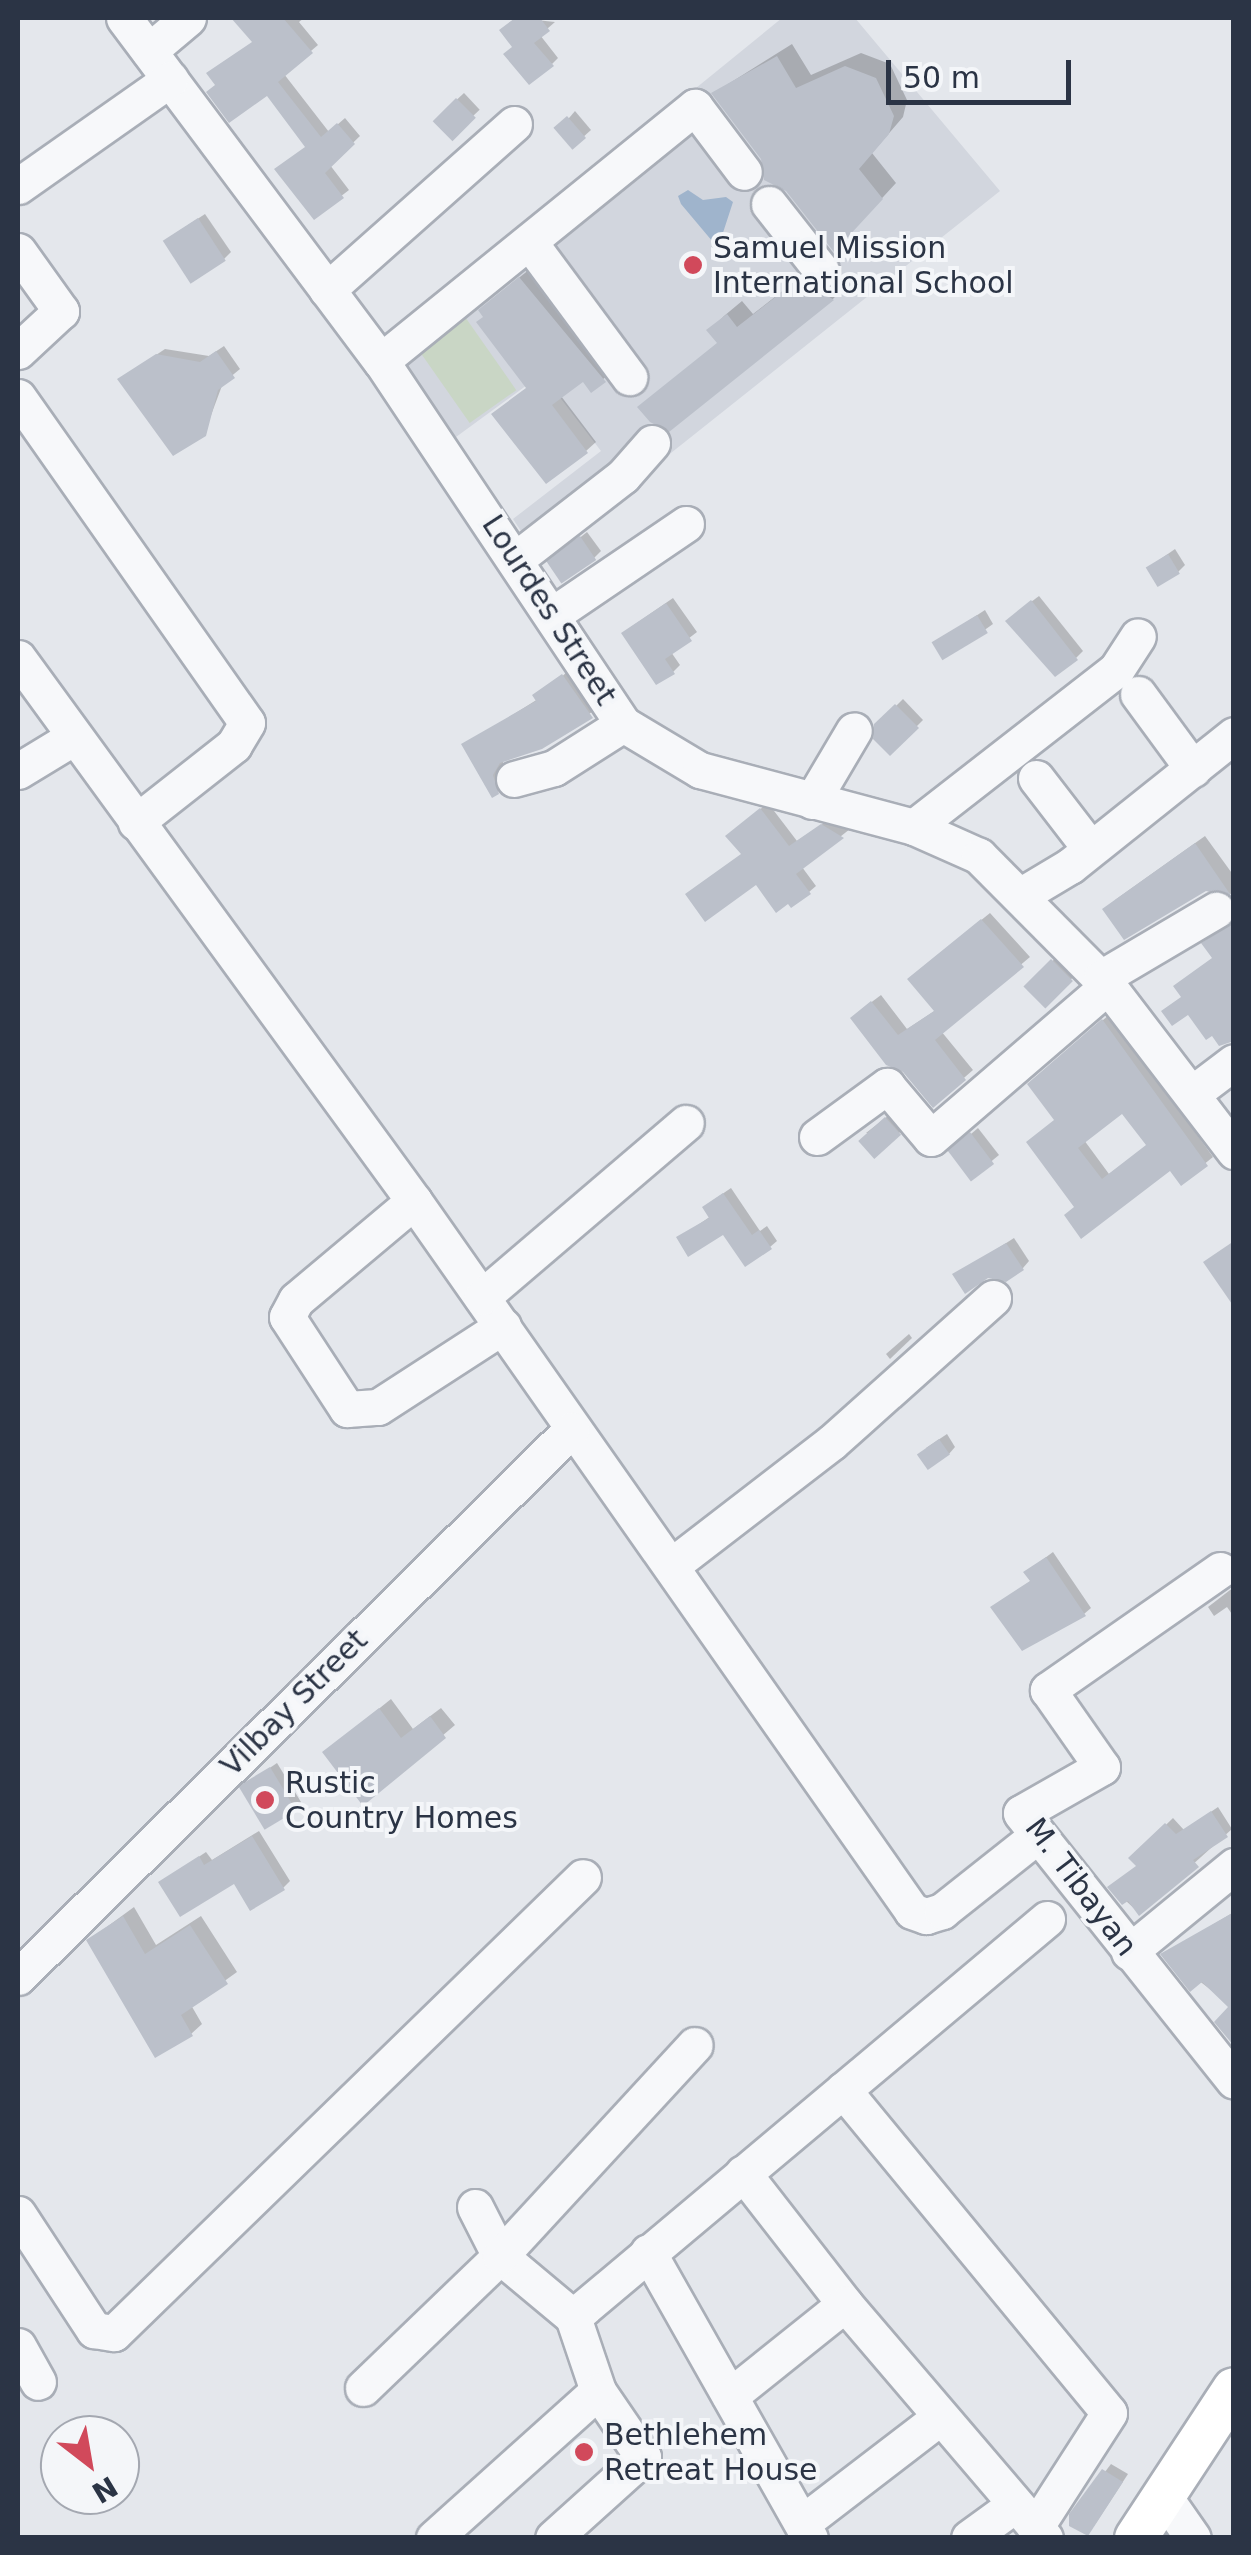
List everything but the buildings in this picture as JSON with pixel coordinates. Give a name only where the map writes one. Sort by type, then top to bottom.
[{"type":"main road","points":[[1136,2538],[1234,2390]]},
{"type":"street","name":"Lourdes Street","points":[[124,18],[381,362],[623,724],[700,770],[914,827],[979,856],[1023,894],[1104,982],[1234,1151]]},
{"type":"street","points":[[18,186],[159,65],[188,18]]},
{"type":"street","points":[[381,362],[695,107],[744,172]]},
{"type":"street","points":[[326,290],[514,124]]},
{"type":"street","points":[[769,204],[821,270]]},
{"type":"street","points":[[530,243],[628,377]]},
{"type":"street","points":[[18,251],[61,311],[18,351]]},
{"type":"street","points":[[18,397],[247,723],[234,745],[136,822]]},
{"type":"street","points":[[516,559],[623,476],[652,443]]},
{"type":"street","points":[[552,615],[686,524]]},
{"type":"street","points":[[914,827],[1116,670],[1138,636]]},
{"type":"street","points":[[18,658],[414,1201],[503,1326],[570,1430],[912,1910],[926,1916],[942,1911],[1038,1835]]},
{"type":"street","points":[[1138,694],[1192,769]]},
{"type":"street","points":[[514,779],[554,768],[623,724]]},
{"type":"street","points":[[812,801],[854,730]]},
{"type":"street","points":[[1023,894],[1090,848],[1234,736]]},
{"type":"street","points":[[18,771],[74,737]]},
{"type":"street","points":[[1036,778],[1090,848]]},
{"type":"street","points":[[817,1137],[888,1086],[931,1138],[1104,982],[1216,910]]},
{"type":"street","points":[[1193,1093],[1234,1062]]},
{"type":"street","points":[[482,1297],[686,1123]]},
{"type":"street","points":[[414,1201],[296,1300],[286,1317],[347,1409],[378,1407],[503,1326]]},
{"type":"street","points":[[670,1566],[832,1442],[993,1298]]},
{"type":"street","name":"Vilbay Street","points":[[18,1977],[570,1430]]},
{"type":"street","name":"M. Tibayan","points":[[1220,1570],[1048,1690],[1102,1766],[1021,1813],[1234,2082]]},
{"type":"street","points":[[1130,1952],[1234,1866]]},
{"type":"street","points":[[18,2214],[94,2330],[114,2333],[583,1877]]},
{"type":"street","points":[[573,2317],[1047,1919]]},
{"type":"street","points":[[363,2388],[500,2256],[694,2045]]},
{"type":"street","points":[[844,2090],[1109,2414],[1031,2524],[968,2538]]},
{"type":"street","points":[[743,2173],[845,2304],[1031,2524]]},
{"type":"street","points":[[475,2206],[500,2256],[528,2285],[573,2317],[598,2391],[642,2457],[552,2538]]},
{"type":"street","points":[[648,2252],[806,2530],[940,2417]]},
{"type":"street","points":[[730,2396],[845,2304]]},
{"type":"street","points":[[434,2538],[598,2391]]},
{"type":"street","points":[[1163,2496],[1194,2538]]},
{"type":"shaded area","name":"Samuel Mission International School","points":[[782,18],[855,18],[1000,191],[539,558],[513,519],[601,451],[542,374],[456,437],[387,339]]},
{"type":"green space","points":[[463,314],[516,390],[470,423],[416,347]]},
{"type":"water","points":[[688,190],[703,200],[726,197],[733,202],[718,248],[681,204],[678,196]]},
{"type":"place","name":"Samuel Mission International School","points":[[693,265]]},
{"type":"place","name":"Rustic Country Homes","points":[[265,1800]]},
{"type":"place","name":"Bethlehem Retreat House","points":[[584,2452]]}]
